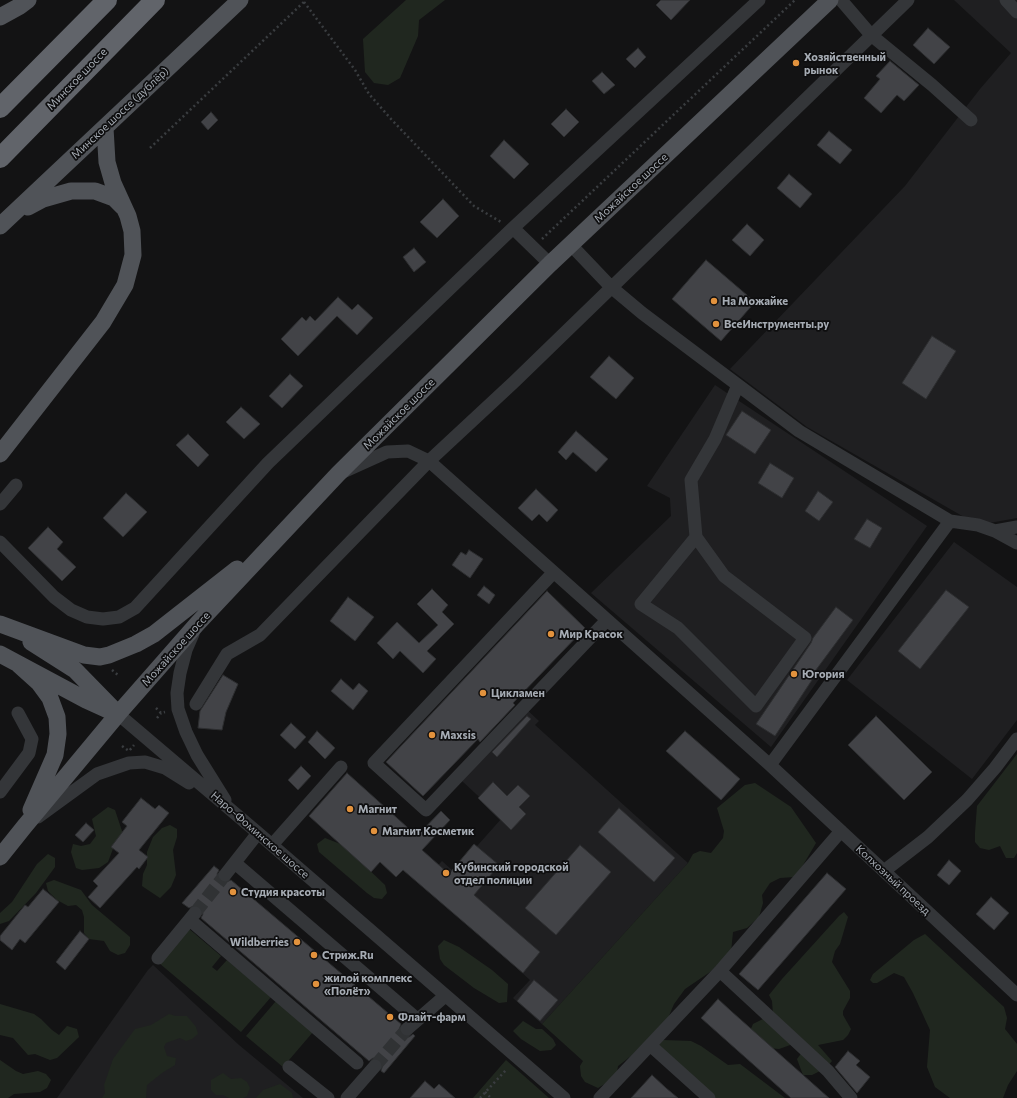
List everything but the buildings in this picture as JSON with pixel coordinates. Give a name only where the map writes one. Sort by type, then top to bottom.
[{"type":"highway","points":[[0,108],[107,0]]},
{"type":"highway","name":"Минское шоссе","points":[[0,158],[155,0]]},
{"type":"main road","points":[[0,17],[28,0]]},
{"type":"main road","name":"Минское шоссе (дублёр)","points":[[0,226],[240,0]]},
{"type":"main road","name":"Можайское шоссе","points":[[0,857],[118,714],[197,624],[338,474],[550,264],[830,0]]},
{"type":"main road","points":[[0,454],[104,322],[125,285],[133,255],[132,231],[126,210],[113,183],[107,162],[105,128]]},
{"type":"main road","points":[[12,214],[43,199],[71,191],[95,191],[114,198],[126,210]]},
{"type":"main road","points":[[0,624],[84,655],[100,657],[110,655],[136,644],[154,634],[278,537]]},
{"type":"main road","name":"Наро-Фоминское шоссе","points":[[0,624],[75,670],[118,714]]},
{"type":"main road","name":"Наро-Фоминское шоссе","points":[[0,654],[86,700],[118,714]]},
{"type":"main road","points":[[19,665],[39,683],[50,698],[57,717],[58,734],[55,755],[24,827]]},
{"type":"street","points":[[0,542],[54,597],[71,610],[87,617],[103,619],[119,616],[135,608],[268,463],[513,228],[759,0]]},
{"type":"street","points":[[841,0],[871,35],[932,85],[971,120]]},
{"type":"street","points":[[196,704],[227,654],[260,635],[429,461],[514,382],[908,0]]},
{"type":"street","points":[[1006,0],[1017,12]]},
{"type":"street","points":[[513,228],[550,264]]},
{"type":"street","points":[[571,244],[612,287],[642,313],[799,431],[950,521],[978,525],[995,531],[1017,543]]},
{"type":"street","points":[[696,537],[641,604],[678,628],[756,706],[805,638],[724,576],[696,537],[690,480],[715,439],[738,385]]},
{"type":"street","name":"Колхозный проезд","points":[[338,474],[387,452],[408,451],[429,461],[770,765],[1017,995]]},
{"type":"street","points":[[0,504],[16,485]]},
{"type":"street","points":[[770,765],[950,521]]},
{"type":"street","points":[[995,531],[1017,527]]},
{"type":"street","points":[[553,573],[374,763],[426,810],[607,620]]},
{"type":"street","points":[[197,624],[186,650],[180,673],[177,693],[178,709],[186,732],[197,755],[231,810]]},
{"type":"street","points":[[0,792],[29,753],[32,739],[18,713]]},
{"type":"street","name":"Наро-Фоминское шоссе","points":[[118,714],[272,845],[564,1098]]},
{"type":"street","points":[[884,871],[928,837],[967,800],[1017,740]]},
{"type":"street","points":[[24,827],[96,774],[129,763],[144,762],[165,768],[231,810]]},
{"type":"street","points":[[272,845],[341,767]]},
{"type":"street","points":[[600,1098],[720,970],[841,831]]},
{"type":"street","points":[[225,875],[258,833]]},
{"type":"street","points":[[235,863],[417,1019]]},
{"type":"street","points":[[158,958],[192,916],[357,1063]]},
{"type":"street","points":[[720,970],[828,1071],[851,1098]]},
{"type":"street","points":[[406,1029],[434,1007],[445,996]]},
{"type":"street","points":[[650,1045],[709,1098]]},
{"type":"street","points":[[347,1098],[375,1066]]},
{"type":"street","points":[[289,1067],[328,1098]]},
{"type":"path","points":[[533,248],[795,0]]},
{"type":"path","points":[[150,148],[305,1],[355,70],[369,94],[391,119],[474,206],[513,228]]},
{"type":"path","points":[[156,708],[161,713]]},
{"type":"path","points":[[158,718],[161,713],[167,712]]},
{"type":"path","points":[[480,1098],[506,1070]]},
{"type":"path","points":[[485,1092],[491,1098]]},
{"type":"shaded area","points":[[406,0],[445,0],[419,20],[418,36],[400,78],[388,85],[374,83],[365,72],[363,39]]},
{"type":"shaded area","points":[[954,0],[1017,0],[1017,518],[978,525],[807,427],[730,369],[905,186],[980,89],[1011,53]]},
{"type":"shaded area","points":[[715,385],[927,526],[771,747],[591,593],[671,516],[670,498],[647,486]]},
{"type":"shaded area","points":[[954,542],[1017,587],[1017,720],[972,779],[847,680]]},
{"type":"shaded area","points":[[525,708],[539,721],[535,725],[688,863],[542,1024],[513,998],[530,980],[422,883],[442,861],[454,872],[502,818],[462,781]]},
{"type":"shaded area","points":[[1017,754],[1017,853],[1014,858],[1006,858],[1000,846],[989,850],[980,848],[975,842],[977,806]]},
{"type":"shaded area","points":[[755,783],[791,807],[816,843],[799,872],[794,877],[780,878],[770,883],[762,895],[763,903],[759,917],[747,928],[733,932],[731,952],[710,972],[685,989],[674,1004],[668,1018],[631,1056],[618,1066],[617,1072],[613,1079],[598,1088],[585,1082],[581,1076],[580,1066],[583,1061],[542,1024],[688,863],[693,854],[700,851],[711,853],[723,838],[724,831],[717,808],[745,785]]},
{"type":"shaded area","points":[[108,807],[115,810],[123,834],[114,846],[108,862],[99,868],[82,870],[76,868],[71,852],[73,844],[81,846],[90,844],[96,836],[92,819]]},
{"type":"shaded area","points":[[170,825],[177,829],[177,837],[173,850],[176,875],[171,887],[160,898],[142,886],[143,874],[147,865],[147,852],[153,837],[162,828]]},
{"type":"shaded area","points":[[325,838],[343,845],[385,885],[387,893],[382,899],[374,898],[367,893],[319,852],[317,844]]},
{"type":"shaded area","points":[[48,854],[55,858],[55,867],[36,893],[9,921],[0,924],[0,913],[12,902],[37,864]]},
{"type":"shaded area","points":[[54,880],[81,890],[92,905],[130,937],[130,945],[125,953],[118,955],[110,951],[104,941],[89,939],[84,933],[84,917],[82,910],[76,905],[68,906],[57,900],[48,891],[46,883]]},
{"type":"shaded area","points":[[844,912],[848,917],[840,944],[835,951],[832,962],[850,991],[850,998],[843,1011],[843,1015],[851,1029],[843,1040],[818,1045],[832,1061],[826,1068],[812,1075],[803,1075],[797,1059],[803,1051],[793,1044],[779,1049],[769,1048],[750,1031],[753,1024],[773,1014],[772,1001],[769,995]]},
{"type":"shaded area","points":[[188,928],[221,956],[212,967],[217,971],[227,960],[271,997],[241,1032],[159,963]]},
{"type":"shaded area","points":[[925,934],[1004,1007],[1007,1018],[1005,1029],[1017,1044],[1017,1071],[1008,1085],[1003,1098],[950,1098],[935,1087],[927,1067],[930,1030],[904,977],[894,973],[877,983],[873,983],[870,980],[873,974],[914,940]]},
{"type":"shaded area","points":[[444,940],[459,947],[492,970],[508,984],[507,1002],[499,1003],[474,988],[444,965],[440,959],[438,946]]},
{"type":"shaded area","points":[[153,965],[239,1045],[303,1098],[57,1098]]},
{"type":"shaded area","points":[[276,1001],[313,1032],[283,1067],[246,1036]]},
{"type":"shaded area","points":[[0,1004],[34,1014],[59,1035],[67,1026],[77,1029],[79,1037],[57,1058],[50,1060],[35,1054],[28,1055],[13,1038],[0,1035]]},
{"type":"shaded area","points":[[169,1014],[176,1016],[187,1016],[196,1027],[198,1034],[192,1039],[186,1041],[180,1038],[166,1043],[164,1047],[167,1056],[176,1058],[175,1065],[147,1085],[146,1098],[102,1098],[105,1093],[104,1085],[113,1059],[135,1029],[151,1025]]},
{"type":"shaded area","points":[[523,1021],[536,1029],[542,1029],[553,1039],[556,1045],[551,1050],[540,1051],[521,1039],[513,1031]]},
{"type":"shaded area","points":[[663,1040],[691,1041],[701,1046],[728,1065],[740,1064],[785,1098],[713,1098],[650,1048]]},
{"type":"shaded area","points":[[0,1060],[23,1074],[38,1071],[46,1074],[51,1080],[47,1088],[40,1092],[14,1094],[8,1098],[0,1098]]},
{"type":"shaded area","points":[[506,1060],[549,1098],[473,1098]]},
{"type":"shaded area","points":[[223,1073],[231,1079],[241,1078],[247,1082],[250,1088],[247,1096],[243,1098],[229,1098],[223,1095],[216,1095],[211,1090],[211,1080]]},
{"type":"shaded area","points":[[280,1084],[292,1093],[293,1098],[256,1098],[263,1090]]},
{"type":"tunnel","points":[[195,913],[225,875]]},
{"type":"tunnel","points":[[375,1066],[407,1029]]},
{"type":"place","name":"Хозяйственный рынок","points":[[796,63]]},
{"type":"place","name":"На Можайке","points":[[714,301]]},
{"type":"place","name":"ВсеИнструменты.ру","points":[[716,324]]},
{"type":"place","name":"Мир Красок","points":[[551,634]]},
{"type":"place","name":"Югория","points":[[794,674]]},
{"type":"place","name":"Цикламен","points":[[483,693]]},
{"type":"place","name":"Maxsis","points":[[432,735]]},
{"type":"place","name":"Магнит","points":[[350,809]]},
{"type":"place","name":"Магнит Косметик","points":[[374,831]]},
{"type":"place","name":"Кубинский городской отдел полиции","points":[[446,873]]},
{"type":"place","name":"Студия красоты","points":[[233,892]]},
{"type":"place","name":"Wildberries","points":[[297,942]]},
{"type":"place","name":"Стриж.Ru","points":[[314,955]]},
{"type":"place","name":"жилой комплекс «Полёт»","points":[[316,984]]},
{"type":"place","name":"Флайт-фарм","points":[[390,1017]]}]
